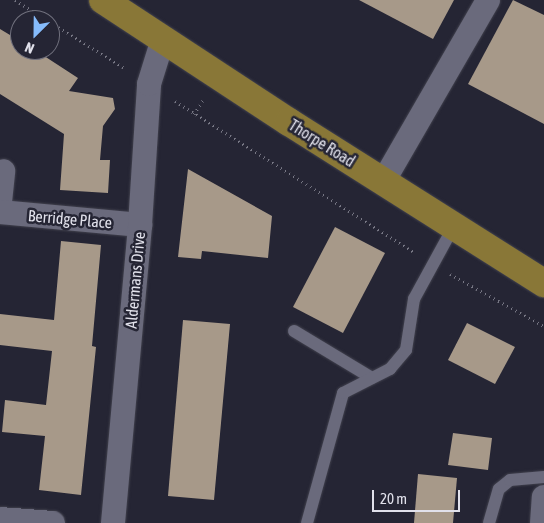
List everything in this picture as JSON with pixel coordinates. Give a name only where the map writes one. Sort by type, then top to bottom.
[{"type":"main road","name":"Thorpe Road","points":[[103,0],[383,182],[544,283]]},
{"type":"street","points":[[383,182],[488,0]]},
{"type":"street","name":"Aldermans Drive","points":[[113,523],[140,225],[149,84],[163,39]]},
{"type":"street","points":[[0,202],[3,171]]},
{"type":"street","name":"Berridge Place","points":[[0,212],[140,225]]},
{"type":"street","points":[[542,523],[544,497]]},
{"type":"street","points":[[0,519],[53,523]]},
{"type":"lane","points":[[307,523],[343,393],[390,369],[406,350],[414,299],[454,226]]},
{"type":"lane","points":[[294,331],[372,378]]},
{"type":"lane","points":[[489,523],[499,489],[510,480],[544,477]]},
{"type":"path","points":[[15,0],[31,10]]},
{"type":"path","points":[[60,28],[433,264],[544,326]]},
{"type":"building","points":[[359,0],[454,0],[433,39]]},
{"type":"building","points":[[513,0],[544,15],[544,124],[468,84]]},
{"type":"building","points":[[0,29],[10,35],[10,60],[50,60],[78,78],[69,91],[113,98],[115,109],[103,126],[100,160],[110,160],[108,193],[60,190],[64,134],[0,94]]},
{"type":"building","points":[[188,169],[272,216],[268,258],[202,251],[201,259],[178,257]]},
{"type":"building","points":[[335,227],[385,253],[343,333],[293,307]]},
{"type":"building","points":[[61,241],[101,245],[92,346],[96,347],[81,495],[39,490],[45,436],[2,432],[5,400],[46,405],[52,351],[0,345],[0,314],[54,320]]},
{"type":"building","points":[[183,320],[230,324],[214,500],[168,496]]},
{"type":"building","points":[[467,323],[515,347],[495,384],[448,360]]},
{"type":"building","points":[[453,433],[492,438],[488,470],[448,465]]},
{"type":"building","points":[[418,474],[457,478],[453,523],[414,523]]}]
